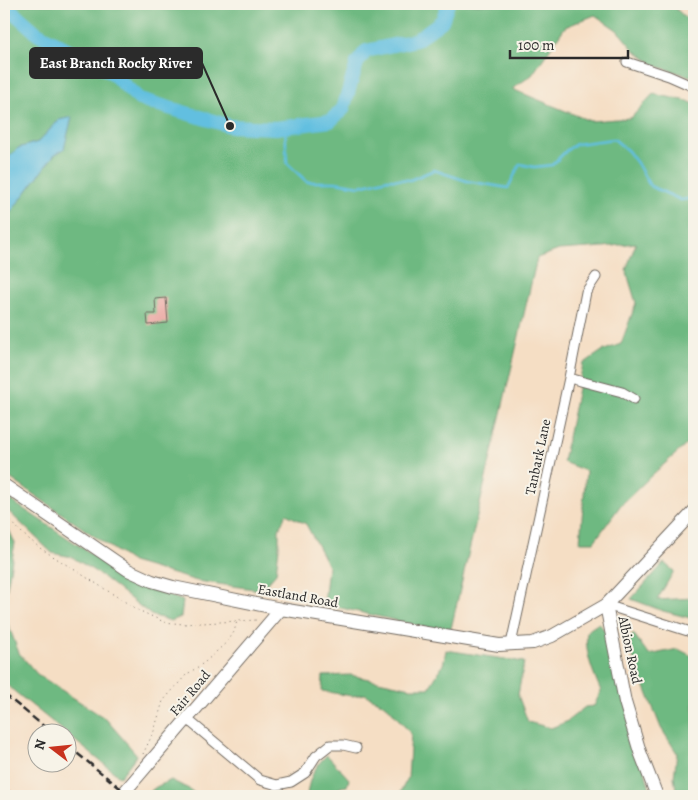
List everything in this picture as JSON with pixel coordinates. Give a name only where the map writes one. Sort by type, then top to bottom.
[{"type":"street","points":[[626,62],[669,76],[694,87]]},
{"type":"street","name":"Tanbark Lane","points":[[511,644],[586,292],[596,277]]},
{"type":"street","points":[[569,378],[622,392],[634,400]]},
{"type":"street","name":"Eastland Road","points":[[4,485],[140,577],[173,588],[281,609],[498,645],[533,643],[552,636],[606,605]]},
{"type":"street","name":"Albion Road","points":[[657,796],[640,752],[626,702],[606,605],[694,511]]},
{"type":"street","points":[[606,605],[694,633]]},
{"type":"street","name":"Fair Road","points":[[121,796],[281,609]]},
{"type":"street","points":[[187,719],[260,780],[277,785],[292,782],[305,773],[316,756],[330,745],[356,748]]},
{"type":"street","points":[[4,794],[8,796]]},
{"type":"path","points":[[4,514],[24,535],[40,548],[90,581],[150,616],[171,624],[260,620]]},
{"type":"path","points":[[141,756],[154,731],[162,702],[186,675],[205,662],[228,641],[234,632],[237,620]]},
{"type":"green space","points":[[4,4],[671,4],[694,26],[694,75],[689,76],[656,66],[634,50],[617,30],[595,15],[565,27],[532,75],[512,89],[590,121],[631,118],[653,94],[694,104],[694,438],[620,506],[594,542],[580,542],[586,471],[563,462],[583,364],[602,351],[621,344],[636,303],[626,270],[636,243],[559,250],[537,258],[450,633],[324,604],[328,566],[306,524],[286,514],[279,530],[276,573],[261,590],[197,581],[132,562],[4,474],[4,221],[54,155],[64,149],[59,120],[38,142],[18,148],[4,162]]},
{"type":"green space","points":[[4,496],[131,580],[183,601],[181,617],[171,621],[151,615],[99,574],[72,557],[52,553],[4,507]]},
{"type":"green space","points":[[4,519],[15,543],[6,593],[6,619],[19,653],[37,674],[106,719],[137,755],[120,777],[78,743],[78,722],[53,722],[4,683]]},
{"type":"green space","points":[[664,563],[674,571],[657,600],[694,598],[694,619],[663,611],[631,599]]},
{"type":"green space","points":[[599,623],[606,633],[652,796],[398,796],[408,778],[411,734],[388,707],[365,694],[352,696],[322,691],[323,676],[350,675],[411,688],[429,688],[443,665],[446,650],[524,662],[518,695],[528,722],[551,728],[566,722],[585,707],[594,706],[601,691],[590,662],[586,639],[587,631]]},
{"type":"green space","points":[[633,633],[649,655],[678,649],[694,657],[694,796],[677,796],[674,777],[677,753],[661,728],[628,644]]},
{"type":"green space","points":[[327,755],[349,779],[347,786],[341,787],[328,796],[307,796],[313,774]]},
{"type":"green space","points":[[171,780],[198,796],[144,796],[156,787]]},
{"type":"water","points":[[72,117],[64,149],[54,155],[4,221],[4,162],[18,148],[38,142],[59,120]]},
{"type":"building","points":[[166,298],[168,323],[148,325],[147,314],[156,314],[155,299]]},
{"type":"waterway","points":[[4,4],[37,33],[112,73],[139,99],[230,126],[276,128],[330,121],[343,109],[357,63],[366,51],[416,40],[442,21],[448,4]]},
{"type":"waterway","points":[[285,127],[287,163],[307,182],[335,182],[360,186],[388,179],[410,180],[434,170],[467,181],[508,188],[520,164],[534,167],[552,165],[576,144],[614,139],[628,151],[650,186],[681,200],[694,198]]},
{"type":"railway","points":[[4,694],[39,722]]},
{"type":"railway","points":[[78,754],[130,796]]},
{"type":"place","name":"East Branch Rocky River","points":[[230,126]]}]
